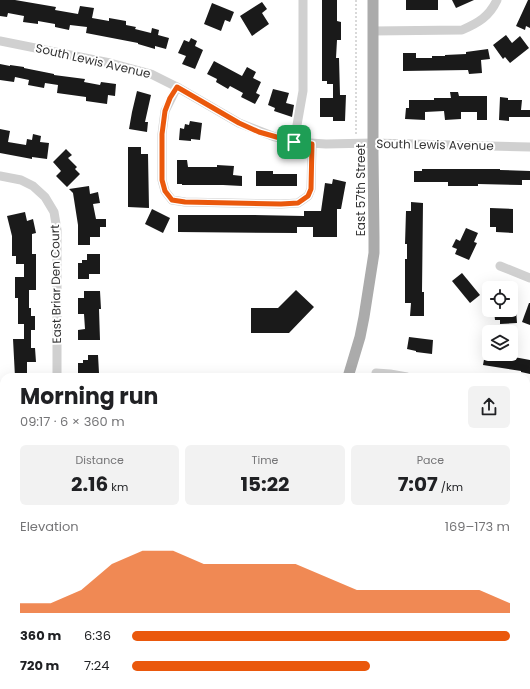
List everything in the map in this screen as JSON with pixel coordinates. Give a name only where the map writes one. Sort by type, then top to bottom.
[{"type":"main road","name":"East 57th Street","points":[[349,373],[360,337],[374,253],[373,0]]},
{"type":"street","points":[[294,142],[303,91],[303,0]]},
{"type":"street","points":[[373,31],[462,30],[474,25],[486,17],[497,0]]},
{"type":"street","name":"South Lewis Avenue","points":[[0,41],[110,63],[151,74],[177,87],[239,123],[264,134],[294,142],[312,144],[373,143],[530,147]]},
{"type":"street","points":[[177,87],[170,98],[165,111],[162,134],[162,180],[165,191],[172,200],[185,202],[298,203],[308,196],[311,189],[312,144]]},
{"type":"street","name":"East Briar Den Court","points":[[0,176],[22,180],[33,186],[46,198],[54,212],[57,230],[57,373]]},
{"type":"street","points":[[500,266],[530,278]]},
{"type":"path","points":[[356,0],[356,144]]},
{"type":"building","points":[[0,0],[15,0],[56,7],[55,10],[78,14],[80,6],[94,8],[92,18],[109,21],[109,18],[126,21],[126,25],[136,27],[135,29],[151,33],[152,28],[159,30],[158,35],[169,38],[166,49],[155,46],[155,49],[138,43],[86,33],[87,27],[70,25],[69,30],[55,27],[55,24],[38,21],[38,24],[23,22],[24,16],[8,13],[7,17],[0,16]]},
{"type":"building","points":[[322,0],[337,0],[337,21],[341,22],[341,40],[337,40],[336,58],[339,58],[340,95],[346,95],[345,121],[333,121],[333,117],[320,117],[320,98],[333,98],[333,84],[327,84],[327,81],[322,81]]},
{"type":"building","points":[[406,0],[438,0],[438,10],[406,10]]},
{"type":"building","points":[[452,0],[474,0],[456,8]]},
{"type":"building","points":[[528,0],[530,0],[530,28],[526,26],[525,30],[516,26]]},
{"type":"building","points":[[262,2],[267,9],[262,13],[269,24],[252,36],[240,16]]},
{"type":"building","points":[[212,3],[234,12],[230,22],[225,20],[221,31],[204,24]]},
{"type":"building","points":[[506,35],[512,43],[520,36],[529,48],[510,63],[505,57],[503,59],[493,45]]},
{"type":"building","points":[[191,38],[197,41],[195,46],[203,50],[195,69],[182,64],[186,56],[178,53],[184,40],[189,42]]},
{"type":"building","points":[[488,49],[490,59],[481,60],[482,73],[469,74],[468,70],[403,71],[403,53],[416,53],[416,58],[432,58],[432,56],[466,54],[466,52]]},
{"type":"building","points":[[214,61],[242,76],[247,67],[256,72],[253,78],[261,82],[256,93],[260,95],[255,104],[241,97],[243,93],[230,86],[228,89],[216,82],[217,79],[207,74]]},
{"type":"building","points":[[0,64],[24,67],[54,75],[85,79],[84,82],[100,85],[101,82],[116,84],[115,96],[108,95],[107,104],[86,101],[86,97],[57,93],[58,85],[45,83],[44,88],[28,85],[29,80],[15,77],[14,82],[0,80]]},
{"type":"building","points":[[273,89],[289,93],[286,103],[294,105],[292,117],[274,111],[275,108],[268,105]]},
{"type":"building","points":[[137,91],[151,95],[145,122],[148,122],[147,132],[129,129]]},
{"type":"building","points":[[450,92],[458,92],[459,96],[487,96],[487,120],[477,120],[477,112],[461,112],[461,119],[445,120],[444,111],[425,112],[425,120],[405,119],[406,108],[409,108],[409,100],[451,98]]},
{"type":"building","points":[[500,97],[508,98],[508,100],[522,100],[521,110],[530,110],[530,117],[509,117],[509,121],[499,120]]},
{"type":"building","points":[[190,121],[202,123],[200,140],[179,140],[180,128],[184,129],[185,124],[189,125]]},
{"type":"building","points":[[0,129],[10,131],[8,142],[26,145],[27,139],[32,140],[33,134],[41,136],[40,142],[49,143],[47,159],[32,157],[32,159],[0,153]]},
{"type":"building","points":[[128,147],[141,147],[141,154],[148,154],[149,208],[128,207]]},
{"type":"building","points":[[66,149],[72,155],[68,158],[77,167],[75,169],[80,174],[67,187],[56,176],[61,171],[53,162]]},
{"type":"building","points":[[177,160],[187,160],[188,167],[217,167],[217,165],[234,166],[233,175],[242,176],[242,186],[177,184]]},
{"type":"building","points":[[422,169],[500,169],[530,171],[530,180],[522,180],[522,185],[478,184],[478,186],[448,186],[448,182],[414,182],[414,171],[422,171]]},
{"type":"building","points":[[256,171],[273,171],[273,174],[297,174],[297,186],[256,186]]},
{"type":"building","points":[[333,179],[346,182],[341,209],[337,209],[337,237],[313,237],[313,227],[297,227],[297,233],[178,232],[178,215],[304,216],[304,211],[321,211],[325,183],[332,184]]},
{"type":"building","points":[[89,186],[90,194],[98,192],[100,203],[93,204],[96,219],[106,219],[106,227],[100,227],[100,237],[90,237],[90,245],[78,245],[78,225],[73,193],[69,189]]},
{"type":"building","points":[[411,202],[423,203],[422,292],[424,292],[424,316],[410,316],[411,303],[405,303],[405,259],[407,259],[407,244],[405,244],[406,211],[411,211]]},
{"type":"building","points":[[490,208],[513,209],[513,233],[496,232],[496,227],[490,227]]},
{"type":"building","points":[[152,209],[170,218],[163,233],[145,224]]},
{"type":"building","points":[[25,212],[27,221],[33,219],[36,233],[32,234],[32,254],[36,254],[36,290],[29,290],[29,308],[31,308],[31,316],[35,316],[35,330],[31,330],[31,348],[35,348],[36,362],[27,362],[27,373],[15,373],[13,339],[24,339],[24,324],[18,324],[18,298],[15,298],[15,277],[24,277],[24,264],[16,264],[16,256],[12,256],[12,236],[7,216]]},
{"type":"building","points":[[466,228],[478,233],[474,242],[477,243],[469,260],[455,254],[457,249],[452,247],[456,239],[460,241]]},
{"type":"building","points":[[87,254],[100,254],[100,274],[89,274],[89,279],[78,279],[78,263],[82,263],[82,260],[87,260]]},
{"type":"building","points":[[462,273],[480,295],[470,303],[452,281]]},
{"type":"building","points":[[296,290],[314,307],[289,333],[251,333],[251,308],[278,308]]},
{"type":"building","points":[[84,291],[100,291],[100,340],[78,340],[78,330],[85,329],[84,314],[78,314],[78,298],[84,298]]},
{"type":"building","points":[[530,303],[530,325],[522,322]]},
{"type":"building","points":[[495,317],[517,317],[517,323],[500,324],[500,320],[495,320]]},
{"type":"building","points":[[409,337],[433,340],[432,354],[407,349]]},
{"type":"building","points":[[88,355],[98,355],[99,373],[78,373],[78,363],[83,363],[83,360],[88,360]]},
{"type":"building","points":[[518,358],[530,360],[530,373],[483,365],[484,361],[518,361]]},
{"type":"route","points":[[177,87],[239,123],[259,132],[294,142],[312,144],[311,189],[308,196],[298,203],[185,202],[172,200],[165,191],[162,180],[162,134],[165,111],[170,98],[177,87]]}]
